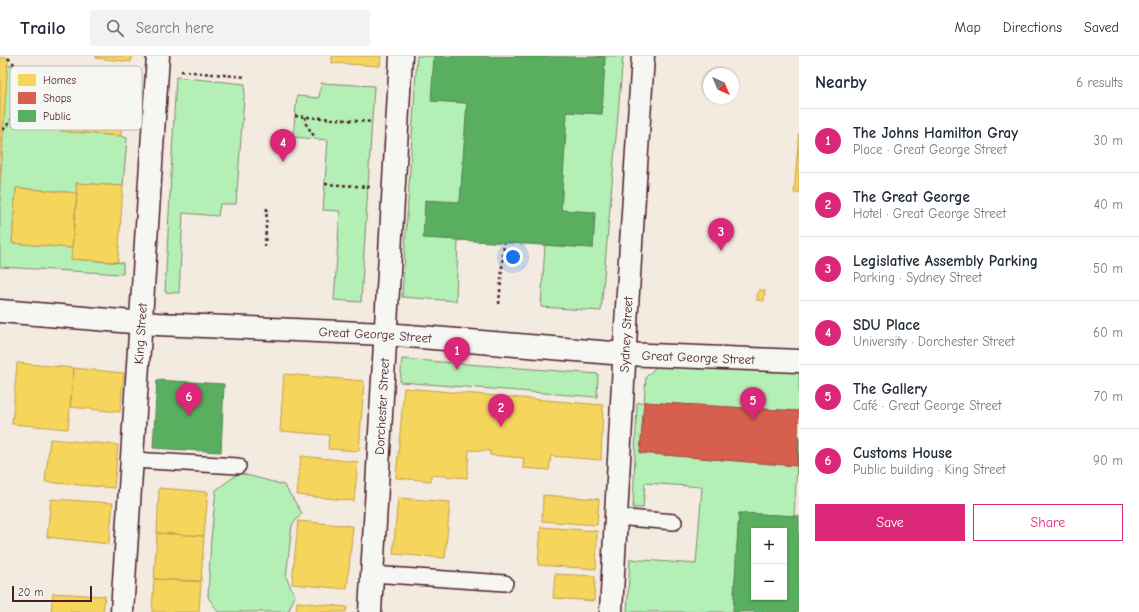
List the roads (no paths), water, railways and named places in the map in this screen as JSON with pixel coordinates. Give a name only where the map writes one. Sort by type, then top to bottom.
[{"type":"street","name":"King Street","points":[[122,612],[158,56]]},
{"type":"street","name":"Dorchester Street","points":[[370,612],[401,56]]},
{"type":"street","name":"Sydney Street","points":[[611,612],[624,354],[643,56]]},
{"type":"street","name":"Great George Street","points":[[0,311],[141,322],[385,334],[624,354],[799,360]]},
{"type":"lane","points":[[132,460],[238,466]]},
{"type":"lane","points":[[616,517],[674,522]]},
{"type":"lane","points":[[372,574],[505,583]]},
{"type":"place","name":"SDU Place","points":[[283,162]]},
{"type":"place","name":"Legislative Assembly Parking","points":[[721,251]]},
{"type":"place","name":"The Johns Hamilton Gray","points":[[457,370]]},
{"type":"place","name":"Customs House","points":[[189,416]]},
{"type":"place","name":"The Gallery","points":[[753,420]]},
{"type":"place","name":"The Great George","points":[[501,427]]}]
